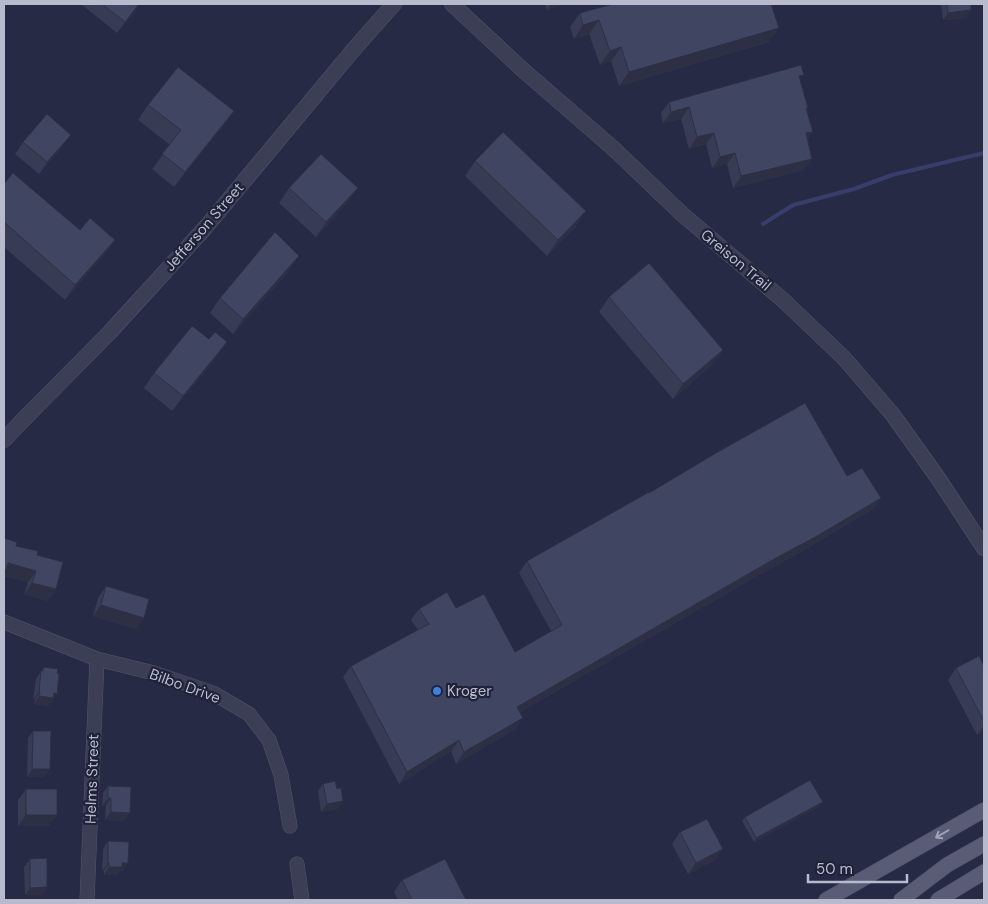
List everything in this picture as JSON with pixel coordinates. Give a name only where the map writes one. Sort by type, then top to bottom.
[{"type":"main road","points":[[826,900],[984,810]]},
{"type":"main road","points":[[901,900],[947,866],[984,844]]},
{"type":"main road","points":[[938,900],[984,872]]},
{"type":"street","name":"Jefferson Street","points":[[4,440],[110,332],[205,228],[348,56],[394,4]]},
{"type":"street","name":"Greison Trail","points":[[452,4],[523,70],[614,149],[682,214],[783,300],[844,358],[893,415],[938,478],[984,548]]},
{"type":"street","name":"Bilbo Drive","points":[[4,622],[97,659],[154,673],[214,693],[249,714],[270,740],[281,775],[290,826]]},
{"type":"street","name":"Helms Street","points":[[87,900],[97,659]]},
{"type":"street","points":[[297,864],[302,900]]},
{"type":"building","points":[[102,4],[139,4],[125,22]]},
{"type":"building","points":[[613,4],[771,4],[779,28],[629,72],[621,47],[610,51],[599,20],[583,25],[580,13]]},
{"type":"building","points":[[947,4],[971,4],[971,10],[948,13]]},
{"type":"building","points":[[801,65],[804,75],[799,76],[813,132],[806,133],[812,159],[741,176],[735,153],[720,157],[714,133],[697,137],[689,107],[671,112],[669,102]]},
{"type":"building","points":[[178,67],[234,111],[185,172],[162,154],[181,130],[148,105]]},
{"type":"building","points":[[47,114],[71,135],[47,162],[23,142]]},
{"type":"building","points":[[503,132],[586,211],[558,240],[475,161]]},
{"type":"building","points":[[321,154],[358,188],[326,222],[289,188]]},
{"type":"building","points":[[13,173],[80,230],[90,218],[115,240],[75,285],[4,222],[4,184]]},
{"type":"building","points":[[275,232],[299,256],[243,319],[220,298]]},
{"type":"building","points":[[649,263],[723,350],[683,384],[609,297]]},
{"type":"building","points":[[192,326],[209,339],[215,332],[227,342],[183,396],[154,373]]},
{"type":"building","points":[[805,403],[847,476],[862,468],[881,498],[517,707],[523,718],[464,752],[459,740],[407,772],[351,666],[429,624],[419,609],[447,592],[456,608],[484,594],[515,652],[562,625],[527,561]]},
{"type":"building","points":[[4,538],[17,542],[16,546],[38,551],[37,555],[63,562],[56,589],[32,583],[36,571],[8,563],[6,570],[4,569]]},
{"type":"building","points":[[106,586],[149,599],[144,618],[101,605]]},
{"type":"building","points":[[979,656],[984,666],[984,721],[956,668]]},
{"type":"building","points":[[44,667],[58,669],[57,694],[54,693],[53,698],[39,696],[41,671],[43,671]]},
{"type":"building","points":[[33,731],[51,731],[50,769],[32,769]]},
{"type":"building","points":[[810,780],[823,802],[756,838],[745,817]]},
{"type":"building","points":[[335,781],[337,789],[341,788],[343,801],[327,804],[323,784]]},
{"type":"building","points":[[108,786],[131,787],[130,813],[111,812],[111,798],[108,798]]},
{"type":"building","points":[[26,789],[57,789],[57,815],[26,815]]},
{"type":"building","points":[[707,819],[723,849],[696,863],[680,832]]},
{"type":"building","points":[[108,841],[129,842],[128,863],[122,863],[122,867],[109,867]]},
{"type":"building","points":[[47,858],[47,887],[30,888],[30,859]]},
{"type":"building","points":[[445,859],[466,900],[412,900],[402,880]]},
{"type":"waterway","points":[[763,224],[793,205],[854,189],[892,175],[984,153]]},
{"type":"place","name":"Kroger","points":[[437,691]]}]
